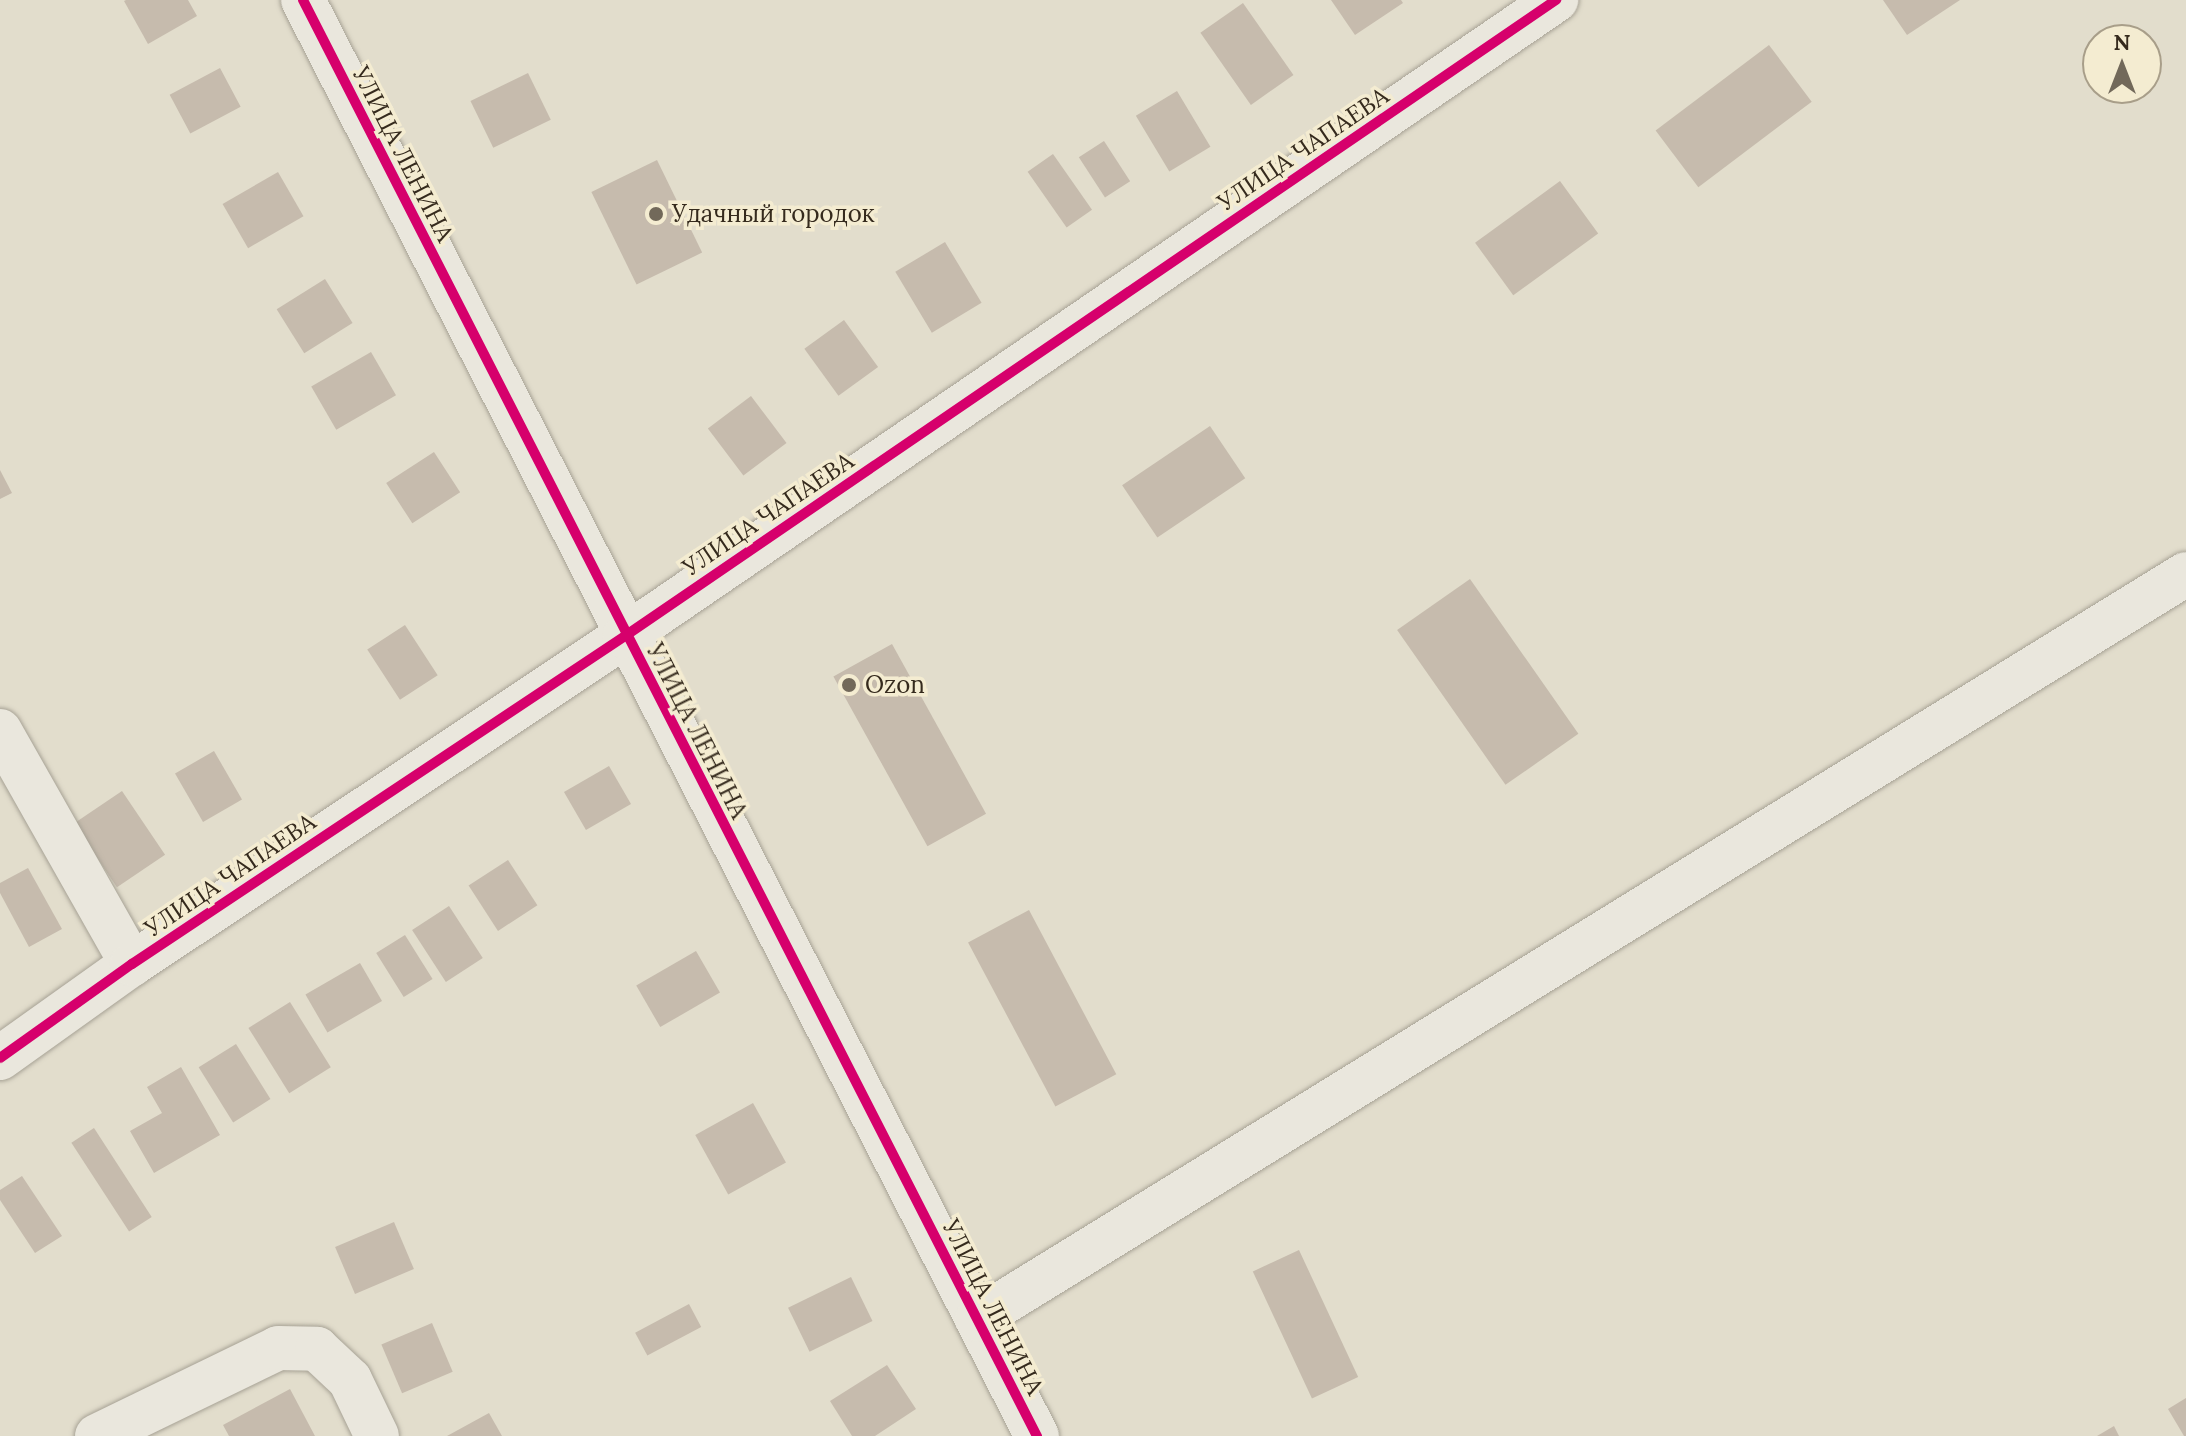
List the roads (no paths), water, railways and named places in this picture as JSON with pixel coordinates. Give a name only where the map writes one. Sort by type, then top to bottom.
[{"type":"street","name":"УЛИЦА ЛЕНИНА","points":[[303,0],[625,636],[1037,1436]]},
{"type":"street","name":"УЛИЦА ЧАПАЕВА","points":[[0,1058],[132,964],[625,636],[1556,0]]},
{"type":"street","points":[[977,1319],[2186,574]]},
{"type":"street","points":[[0,731],[132,964]]},
{"type":"street","points":[[97,1436],[278,1348],[317,1349],[350,1380],[377,1436]]},
{"type":"place","name":"Удачный городок","points":[[656,214]]},
{"type":"place","name":"Ozon","points":[[849,685]]}]
